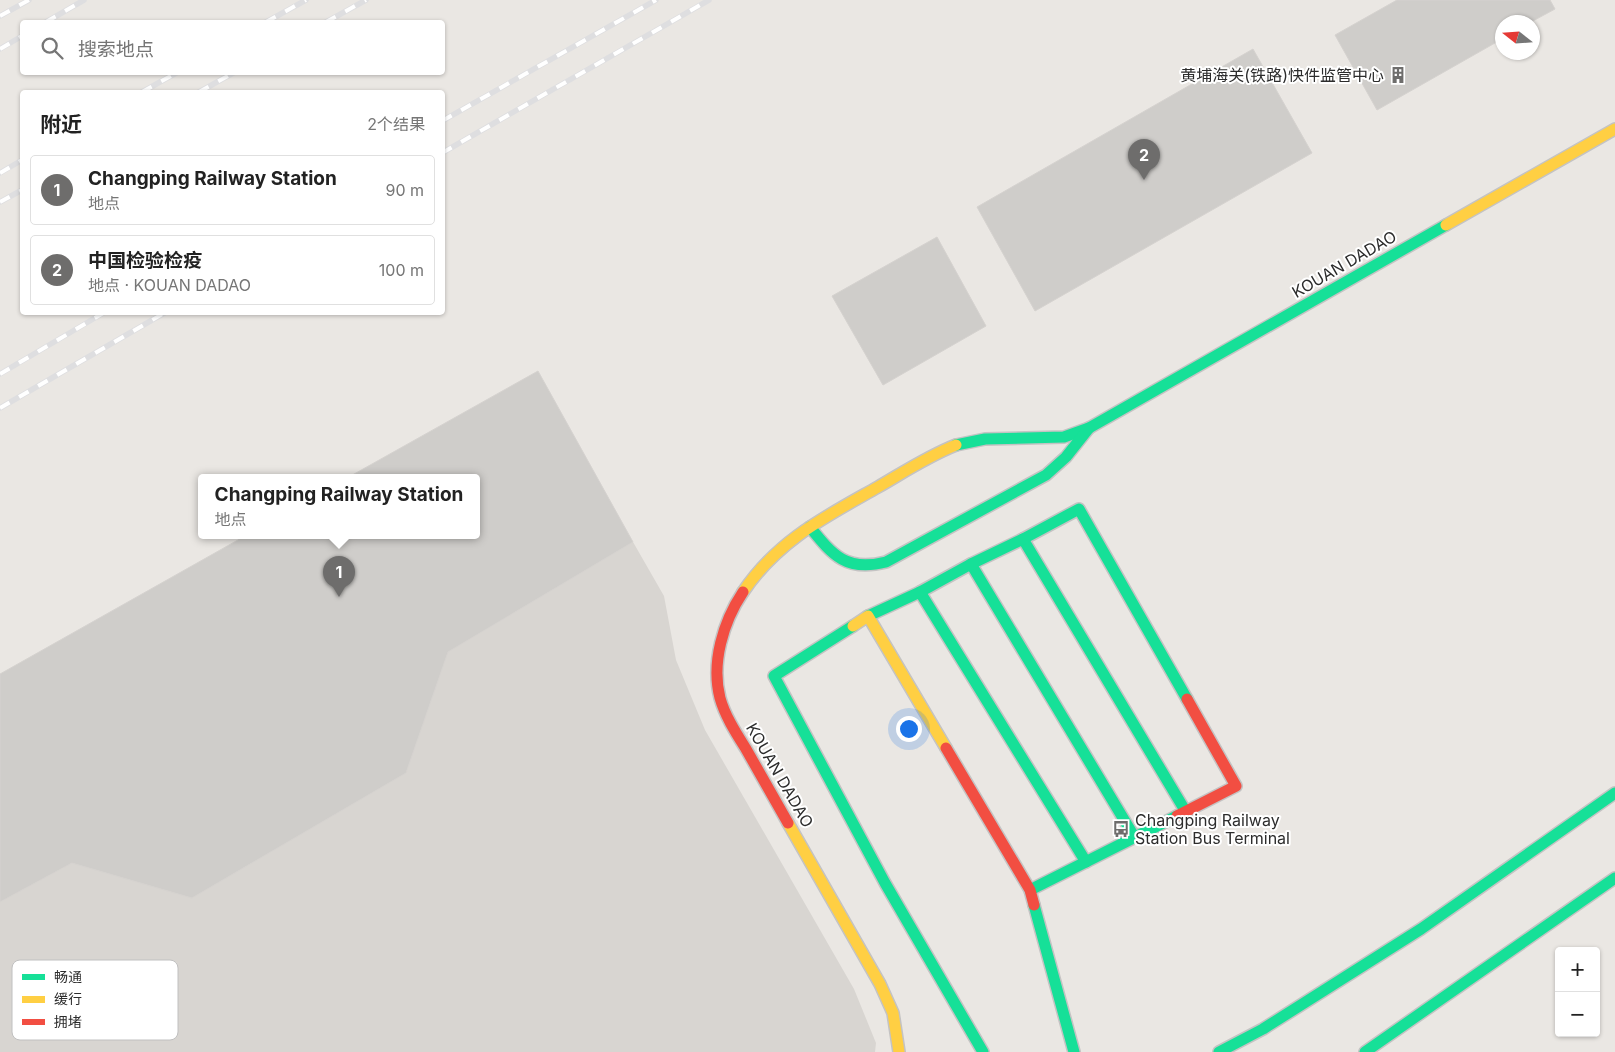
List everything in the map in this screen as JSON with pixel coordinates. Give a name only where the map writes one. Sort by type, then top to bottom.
[{"type":"main road","name":"KOUAN DADAO","points":[[899,1052],[893,1013],[880,984],[729,720],[719,693],[718,662],[722,636],[730,613],[748,583],[777,551],[810,526],[933,456],[959,444],[987,437],[1039,439],[1066,437],[1089,428],[1615,128]]},
{"type":"main road","name":"KOUAN DADAO","points":[[810,526],[825,546],[838,558],[852,564],[869,567],[886,562],[1046,475],[1066,457],[1089,428]]},
{"type":"main road","points":[[983,1052],[885,883],[774,676],[868,616],[1023,540],[1079,509],[1236,786],[1030,890]]},
{"type":"main road","points":[[1023,540],[1186,812]]},
{"type":"main road","points":[[971,564],[1135,838]]},
{"type":"main road","points":[[920,592],[1086,862]]},
{"type":"main road","points":[[868,616],[1030,890],[1074,1052]]},
{"type":"main road","points":[[1219,1052],[1263,1029],[1420,929],[1615,793]]},
{"type":"main road","points":[[1365,1052],[1615,878]]},
{"type":"shaded area","points":[[633,542],[664,596],[676,660],[705,730],[854,989],[876,1043],[875,1052],[0,1052],[0,902],[72,863],[192,898],[406,773],[448,652]]},
{"type":"building","name":"黄埔海关(铁路)快件监管中心","points":[[1397,0],[1550,0],[1555,9],[1540,17],[1540,15],[1495,15],[1495,43],[1377,110],[1335,35]]},
{"type":"building","points":[[1253,49],[1312,153],[1035,311],[977,207]]},
{"type":"building","points":[[937,237],[986,326],[883,385],[832,296]]},
{"type":"building","points":[[538,371],[633,542],[448,652],[406,773],[192,898],[72,863],[0,902],[0,674],[240,539],[480,539],[480,474],[354,474]]},
{"type":"railway","points":[[0,16],[29,0]]},
{"type":"railway","points":[[49,20],[84,0]]},
{"type":"railway","points":[[270,20],[306,0]]},
{"type":"railway","points":[[330,20],[366,0]]},
{"type":"railway","points":[[445,119],[656,0]]},
{"type":"railway","points":[[445,151],[709,0]]},
{"type":"railway","points":[[0,49],[20,37]]},
{"type":"railway","points":[[146,90],[173,75]]},
{"type":"railway","points":[[203,90],[230,75]]},
{"type":"railway","points":[[0,173],[20,161]]},
{"type":"railway","points":[[0,202],[20,191]]},
{"type":"railway","points":[[0,374],[100,315]]},
{"type":"railway","points":[[0,408],[161,315]]},
{"type":"traffic: fast","points":[[956,445],[985,439],[1064,437],[1089,428],[1446,225]]},
{"type":"traffic: fast","points":[[810,527],[826,546],[842,559],[861,565],[886,562],[1046,475],[1066,457],[1089,428]]},
{"type":"traffic: fast","points":[[868,616],[920,592],[1079,509],[1187,699]]},
{"type":"traffic: fast","points":[[1023,539],[1186,812]]},
{"type":"traffic: fast","points":[[971,564],[1135,838]]},
{"type":"traffic: fast","points":[[920,592],[1086,862]]},
{"type":"traffic: fast","points":[[853,626],[774,676],[885,883],[983,1052]]},
{"type":"traffic: fast","points":[[1219,1052],[1263,1029],[1421,929],[1615,793]]},
{"type":"traffic: fast","points":[[1030,890],[1177,816]]},
{"type":"traffic: fast","points":[[1365,1052],[1615,878]]},
{"type":"traffic: fast","points":[[1034,905],[1074,1052]]},
{"type":"traffic: slow","points":[[1446,225],[1615,129]]},
{"type":"traffic: slow","points":[[743,592],[771,558],[804,531],[916,464],[956,445]]},
{"type":"traffic: slow","points":[[853,626],[868,616],[946,748]]},
{"type":"traffic: slow","points":[[788,823],[880,984],[893,1013],[899,1052]]},
{"type":"traffic: jam","points":[[743,592],[730,616],[721,643],[717,671],[720,698],[731,724],[788,823]]},
{"type":"traffic: jam","points":[[1177,816],[1236,786],[1187,699]]},
{"type":"traffic: jam","points":[[946,748],[1030,890],[1034,905]]},
{"type":"place","name":"黄埔海关(铁路)快件监管中心","points":[[1398,75]]},
{"type":"place","name":"中国检验检疫","points":[[1144,180]]},
{"type":"place","name":"Changping Railway Station","points":[[339,597]]},
{"type":"place","name":"Changping Railway Station Bus Terminal","points":[[1121,829]]}]
